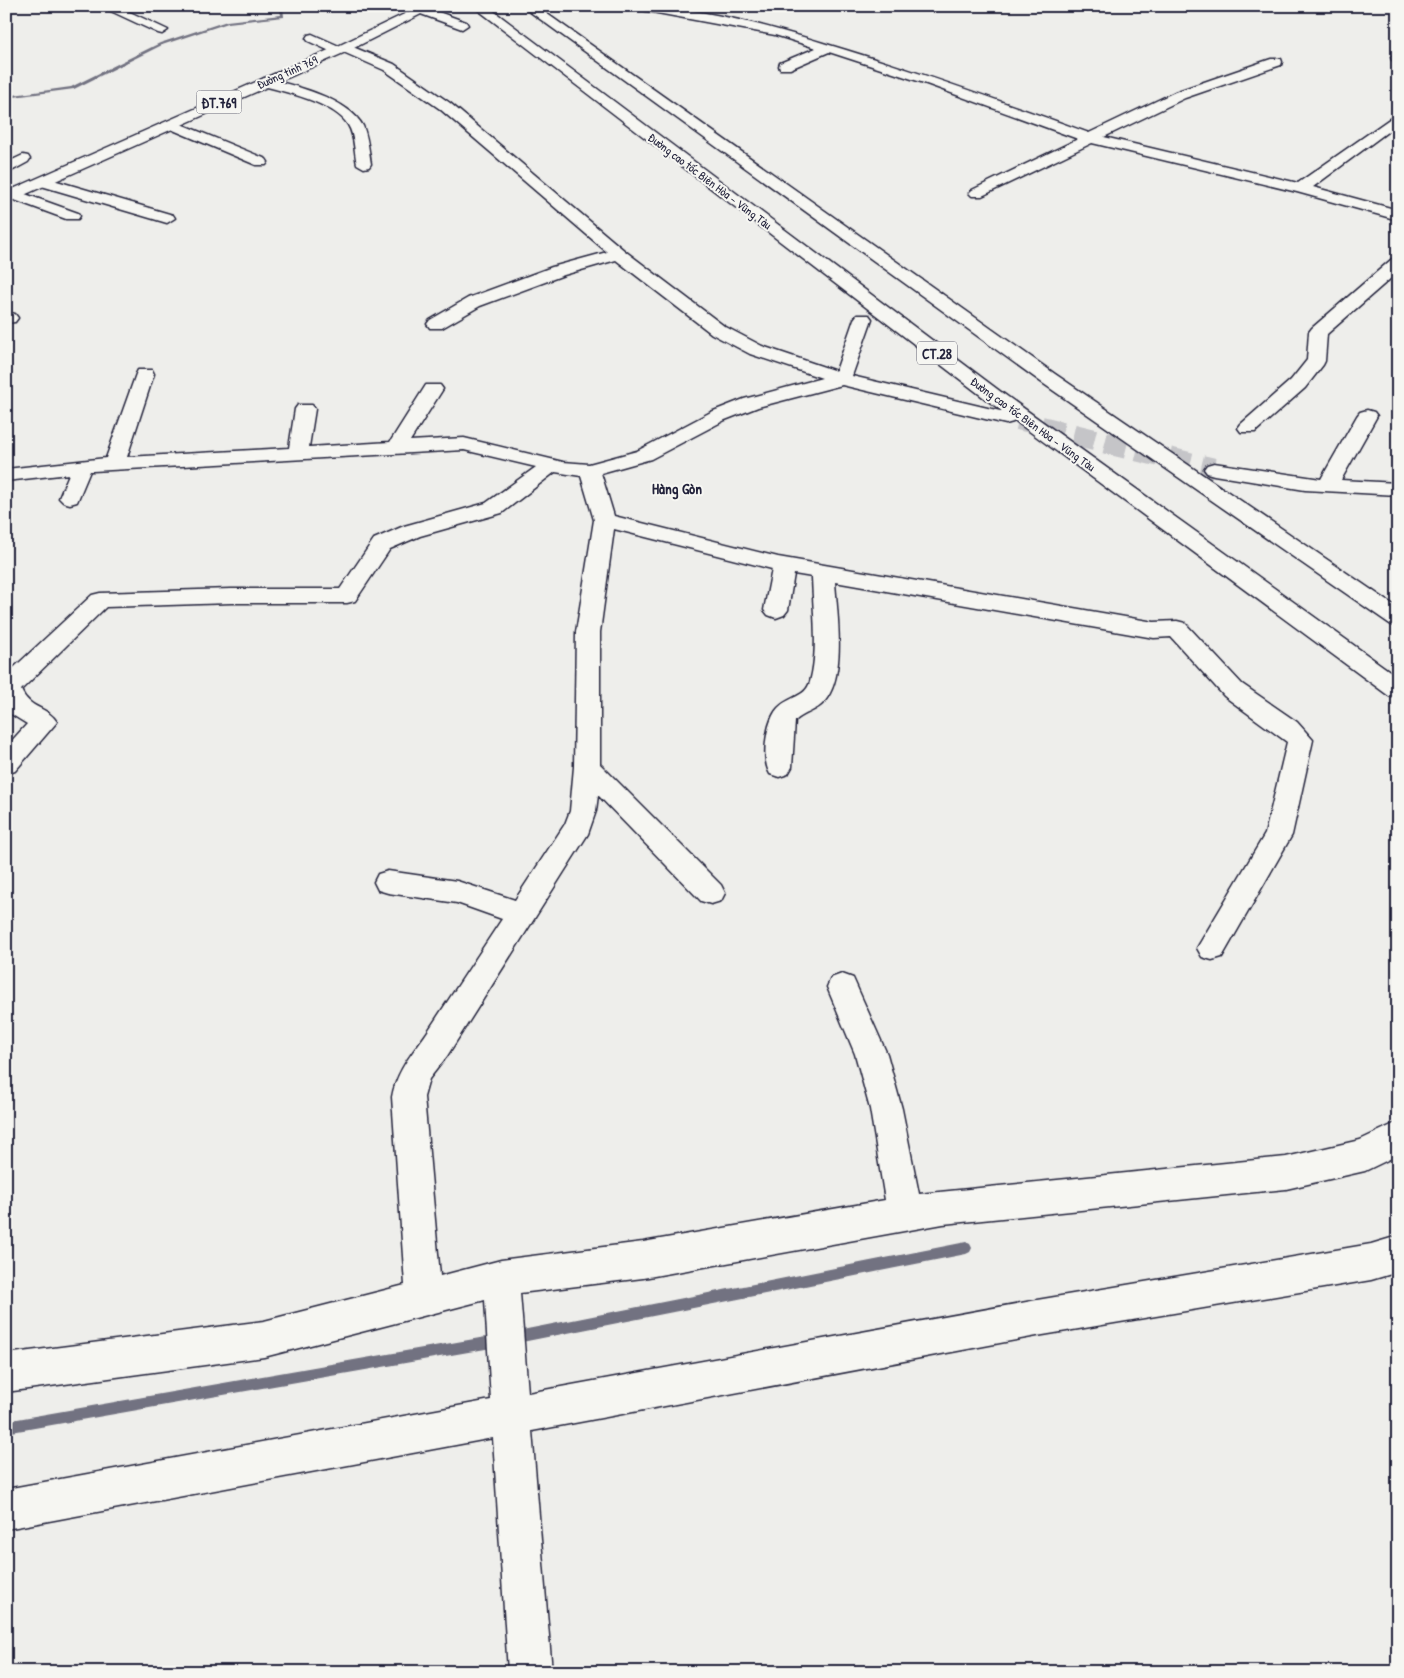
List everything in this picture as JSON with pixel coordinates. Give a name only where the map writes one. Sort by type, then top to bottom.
[{"type":"main road","points":[[106,6],[162,30]]},
{"type":"main road","points":[[528,6],[1048,378],[1398,619]]},
{"type":"main road","points":[[641,6],[678,9],[777,32],[926,78],[1089,138],[1301,188],[1398,215]]},
{"type":"main road","name":"Đường cao tốc Biên Hòa – Vũng Tàu","points":[[481,7],[994,396],[1398,690]]},
{"type":"main road","points":[[426,8],[462,25]]},
{"type":"main road","name":"Đường tỉnh 769","points":[[10,196],[426,8]]},
{"type":"main road","points":[[312,38],[389,67],[445,106],[619,254],[718,330],[756,350],[842,379],[1006,418]]},
{"type":"main road","points":[[785,66],[828,48]]},
{"type":"main road","points":[[977,193],[1180,96],[1276,62]]},
{"type":"main road","points":[[264,82],[290,89],[332,106],[352,121],[358,133],[364,164]]},
{"type":"main road","points":[[1301,188],[1398,117]]},
{"type":"main road","points":[[171,124],[261,162]]},
{"type":"main road","points":[[6,170],[23,159]]},
{"type":"main road","points":[[43,182],[167,218]]},
{"type":"main road","points":[[10,196],[72,216]]},
{"type":"main road","points":[[436,324],[474,302],[558,271],[619,254]]},
{"type":"main road","points":[[1248,428],[1298,384],[1316,362],[1318,332],[1398,263]]},
{"type":"main road","points":[[842,379],[863,318]]},
{"type":"main road","points":[[115,463],[145,374]]},
{"type":"main road","points":[[6,475],[115,463],[464,444],[552,465],[590,470],[644,455],[718,416],[751,403],[842,379]]},
{"type":"main road","points":[[396,448],[433,390]]},
{"type":"main road","points":[[298,453],[304,409]]},
{"type":"main road","points":[[1328,485],[1367,416]]},
{"type":"main road","points":[[6,764],[44,722],[16,706],[8,688],[100,600],[232,596],[346,596],[382,544],[412,530],[494,508],[552,465]]},
{"type":"main road","points":[[70,498],[82,466]]},
{"type":"main road","points":[[1214,469],[1258,478],[1398,489]]},
{"type":"main road","points":[[424,1297],[408,1097],[410,1080],[419,1065],[436,1046],[578,827],[583,811],[587,767],[588,632],[605,520],[590,470]]},
{"type":"main road","points":[[605,520],[784,565],[1145,628],[1177,629],[1233,690],[1296,735],[1300,740],[1300,748],[1278,835],[1212,948]]},
{"type":"main road","points":[[776,610],[784,565]]},
{"type":"main road","points":[[779,767],[782,720],[788,711],[812,699],[819,692],[824,669],[823,572]]},
{"type":"main road","points":[[587,767],[711,892]]},
{"type":"main road","points":[[388,882],[457,892],[522,914]]},
{"type":"main road","points":[[842,987],[871,1054],[886,1109],[905,1214]]},
{"type":"main road","points":[[6,1373],[264,1339],[424,1297],[502,1287],[905,1214],[974,1204],[1286,1172],[1365,1155],[1398,1137]]},
{"type":"main road","points":[[6,1509],[511,1402],[1037,1318],[1371,1262],[1398,1254]]},
{"type":"main road","points":[[502,1287],[530,1672]]},
{"type":"waterway","points":[[6,97],[72,88],[161,44],[227,22],[283,16],[281,6]]},
{"type":"waterway","points":[[512,1338],[966,1248]]},
{"type":"waterway","points":[[6,1427],[497,1341]]},
{"type":"tunnel","points":[[1018,421],[1046,428]]},
{"type":"tunnel","points":[[1041,427],[1214,469]]},
{"type":"district","name":"Hàng Gòn","points":[[677,488]]}]
